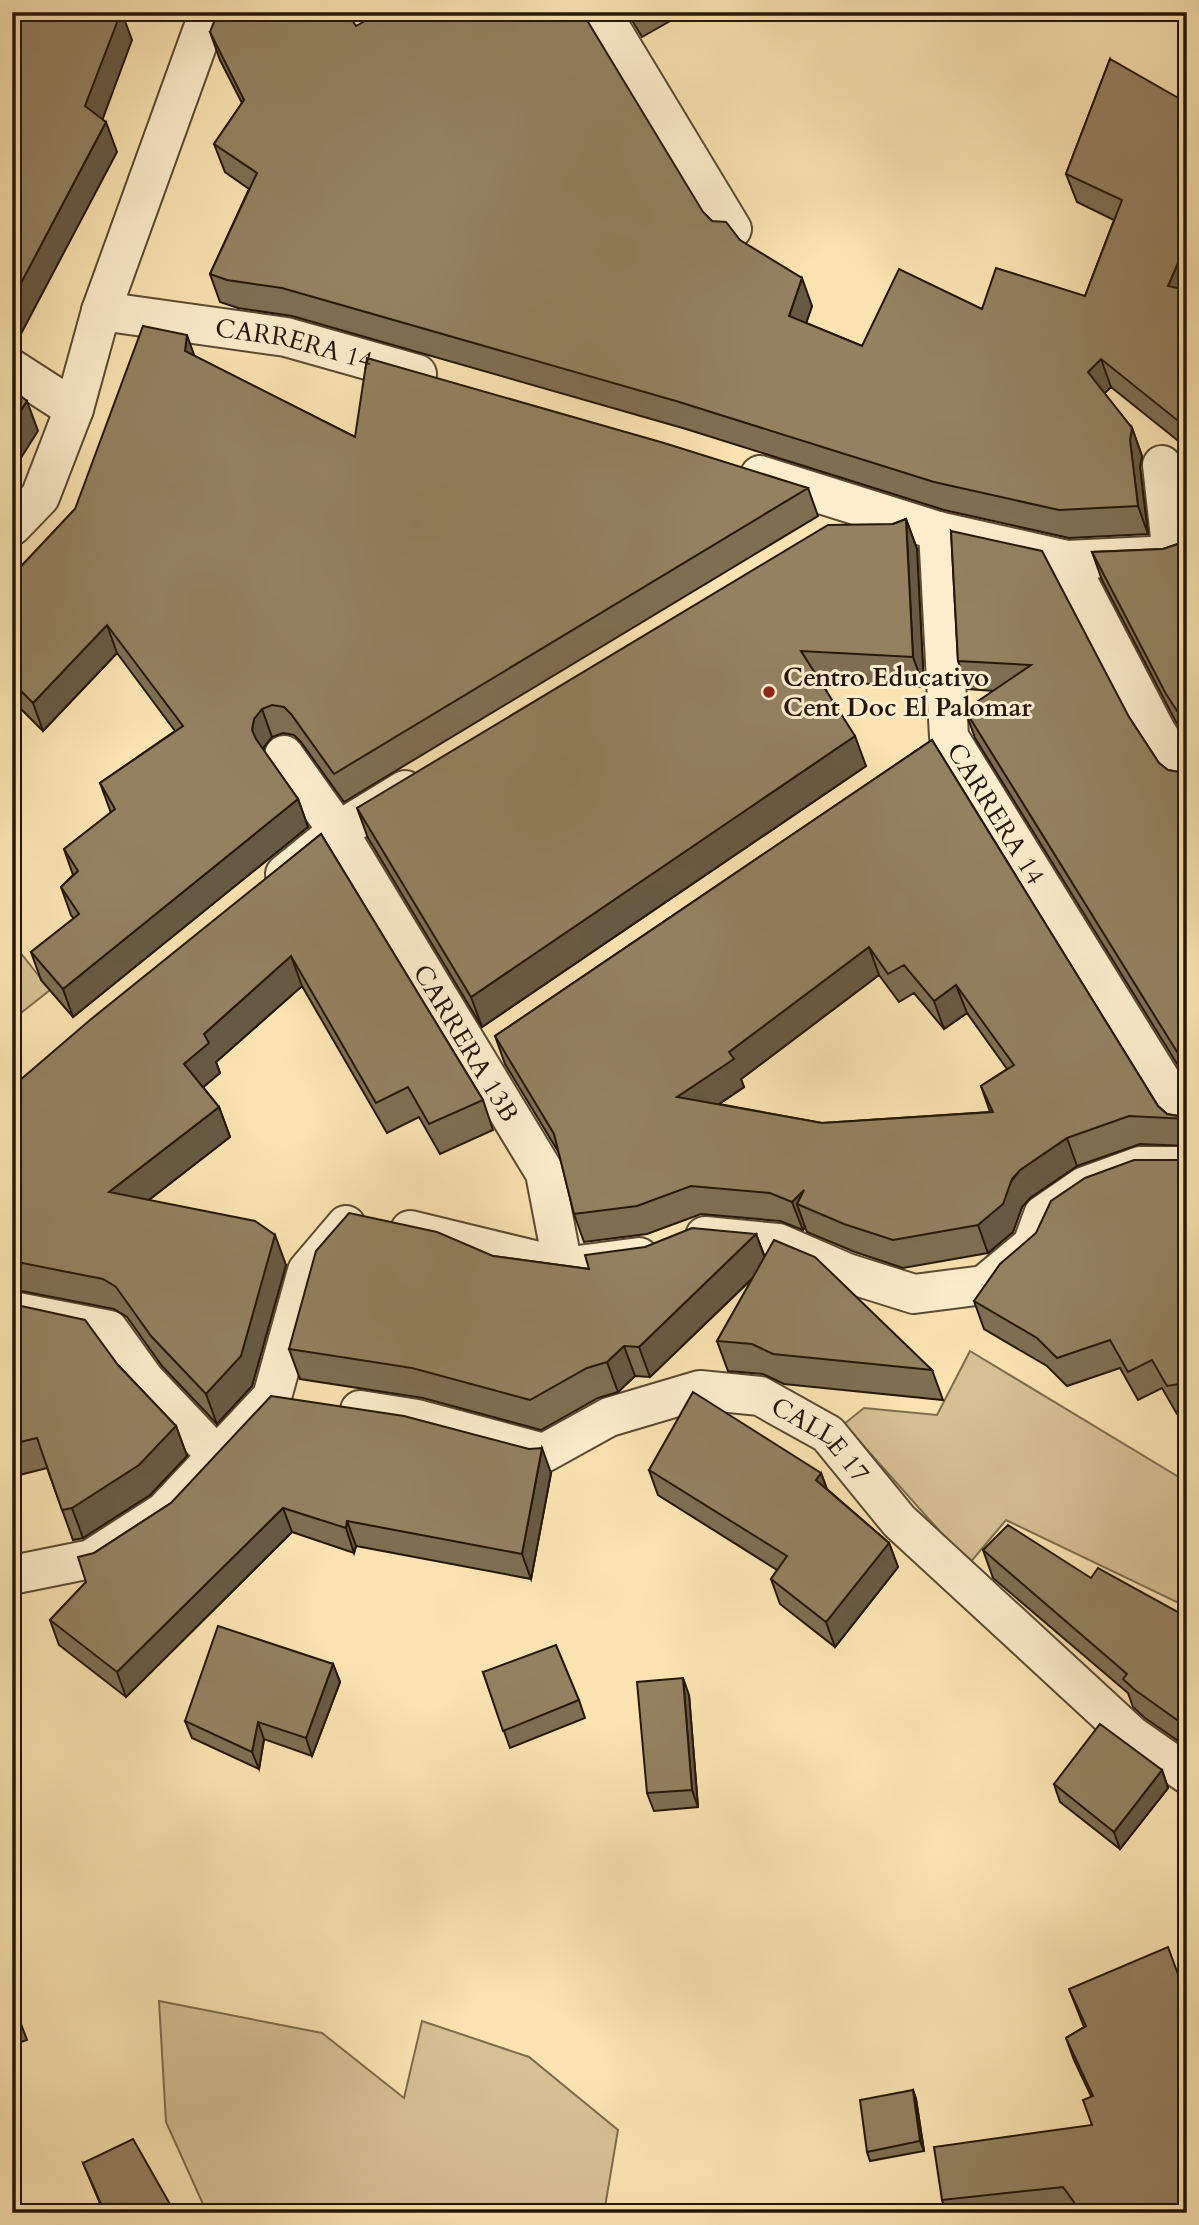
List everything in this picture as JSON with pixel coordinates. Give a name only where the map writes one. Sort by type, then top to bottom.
[{"type":"street","points":[[12,526],[40,497],[74,409],[101,311],[209,12]]},
{"type":"street","points":[[601,12],[732,229]]},
{"type":"street","name":"CARRERA 14","points":[[101,311],[286,337],[455,384]]},
{"type":"street","points":[[12,369],[74,409]]},
{"type":"street","points":[[732,466],[938,531],[1067,560],[1179,553],[1162,465]]},
{"type":"street","points":[[833,533],[938,531]]},
{"type":"street","name":"CARRERA 14","points":[[938,531],[937,745],[1187,1122]]},
{"type":"street","points":[[1067,560],[1157,733],[1187,778]]},
{"type":"street","name":"CARRERA 13B","points":[[284,755],[338,831],[545,1173],[563,1266]]},
{"type":"street","points":[[262,892],[338,831],[432,774]]},
{"type":"street","points":[[475,1058],[510,1034]]},
{"type":"street","points":[[12,1575],[91,1559],[164,1512],[215,1454],[272,1397],[307,1271],[351,1220],[373,1221],[563,1266],[653,1255],[701,1236],[778,1242],[847,1273],[914,1294],[984,1285],[1032,1245],[1043,1215],[1085,1186],[1140,1166],[1187,1166]]},
{"type":"street","points":[[12,1311],[109,1330],[145,1380],[215,1454]]},
{"type":"street","name":"CALLE 17","points":[[272,1397],[417,1419],[544,1453],[609,1417],[700,1390],[760,1396],[828,1434],[899,1521],[1131,1735],[1187,1774]]},
{"type":"shaded area","points":[[12,942],[50,990],[12,1020]]},
{"type":"shaded area","points":[[970,1351],[1187,1482],[1187,1607],[1006,1520],[969,1564],[844,1424],[864,1408],[937,1415]]},
{"type":"shaded area","points":[[159,2001],[322,2033],[404,2098],[422,2021],[529,2057],[618,2130],[604,2213],[207,2213],[166,2122]]},
{"type":"building","points":[[12,12],[121,12],[85,106],[106,122],[12,300]]},
{"type":"building","points":[[218,12],[347,12],[356,26],[381,12],[582,12],[703,212],[712,221],[726,222],[740,240],[802,278],[789,316],[862,346],[899,269],[982,309],[996,268],[1085,296],[1122,200],[1066,174],[1110,59],[1187,103],[1187,242],[1168,286],[1182,289],[1178,312],[1187,314],[1187,428],[1101,359],[1088,372],[1132,428],[1130,440],[1138,506],[1059,510],[934,482],[676,401],[282,288],[227,280],[210,274],[257,173],[214,144],[244,100],[210,32]]},
{"type":"building","points":[[143,326],[187,335],[185,351],[355,437],[367,358],[664,443],[808,488],[334,774],[284,707],[272,705],[262,709],[254,719],[252,730],[298,799],[63,989],[31,952],[79,914],[61,887],[78,871],[64,849],[115,809],[100,783],[183,726],[107,625],[33,703],[12,682],[12,576],[75,509]]},
{"type":"building","points":[[12,389],[27,401],[12,424]]},
{"type":"building","points":[[1179,487],[1187,497],[1187,505],[1181,502]]},
{"type":"building","points":[[906,519],[913,657],[801,651],[855,736],[471,997],[357,808],[828,525],[893,524]]},
{"type":"building","points":[[951,531],[1042,551],[1129,717],[1159,763],[1168,770],[1179,772],[1187,769],[1187,1068],[965,710],[1031,665],[958,661]]},
{"type":"building","points":[[1187,541],[1187,726],[1166,694],[1092,552],[1163,549]]},
{"type":"building","points":[[932,740],[1158,1106],[1167,1114],[1178,1116],[1187,1113],[1187,1119],[1129,1116],[1067,1138],[1020,1170],[1012,1179],[1003,1204],[978,1225],[893,1240],[844,1224],[797,1204],[804,1190],[792,1202],[770,1193],[691,1186],[637,1206],[574,1214],[554,1134],[495,1036]],"holes":[[[869,947],[888,974],[904,965],[934,1001],[956,985],[1014,1065],[981,1086],[993,1112],[822,1123],[677,1097],[734,1059],[729,1052]]]},
{"type":"building","points":[[321,834],[483,1100],[429,1124],[408,1087],[376,1103],[291,956],[204,1034],[209,1043],[184,1064],[219,1107],[109,1192],[255,1221],[275,1235],[241,1356],[206,1394],[151,1336],[116,1287],[103,1279],[12,1261],[12,1087],[90,1020]]},
{"type":"building","points":[[1187,1157],[1187,1383],[1167,1386],[1152,1360],[1128,1372],[1110,1340],[1057,1358],[1037,1338],[974,1301],[1000,1264],[1036,1233],[1051,1201],[1085,1178],[1134,1160],[1177,1160]]},
{"type":"building","points":[[349,1213],[437,1232],[493,1256],[589,1269],[585,1255],[645,1247],[692,1228],[756,1234],[639,1347],[624,1346],[607,1362],[587,1368],[530,1400],[412,1368],[289,1349],[316,1251]]},
{"type":"building","points":[[774,1240],[815,1257],[932,1370],[773,1354],[752,1344],[717,1341]]},
{"type":"building","points":[[12,1304],[85,1320],[118,1365],[176,1426],[139,1465],[72,1508],[62,1510],[37,1438],[12,1444]]},
{"type":"building","points":[[693,1392],[821,1473],[816,1480],[889,1543],[826,1622],[771,1579],[787,1556],[649,1470]]},
{"type":"building","points":[[271,1396],[404,1416],[529,1449],[542,1448],[522,1554],[347,1521],[346,1528],[283,1508],[117,1672],[50,1620],[86,1582],[78,1557],[94,1553],[171,1503]]},
{"type":"building","points":[[1008,1525],[1091,1578],[1098,1568],[1187,1617],[1187,1727],[1135,1690],[1123,1679],[1127,1674],[983,1550]]},
{"type":"building","points":[[218,1626],[333,1664],[306,1738],[258,1722],[252,1752],[185,1721]]},
{"type":"building","points":[[556,1645],[579,1700],[503,1731],[483,1672]]},
{"type":"building","points":[[683,1678],[692,1790],[647,1793],[637,1682]]},
{"type":"building","points":[[1100,1724],[1162,1770],[1114,1832],[1054,1784]]},
{"type":"building","points":[[1168,1947],[1187,1999],[1187,2213],[1082,2213],[1063,2187],[942,2200],[934,2147],[1092,2125],[1083,2100],[1093,2096],[1066,2038],[1086,2026],[1069,1989]]},
{"type":"building","points":[[913,2090],[920,2141],[867,2152],[860,2100]]},
{"type":"building","points":[[133,2139],[175,2213],[105,2213],[83,2163]]},
{"type":"place","name":"Centro Educativo Cent Doc El Palomar","points":[[769,692]]}]
